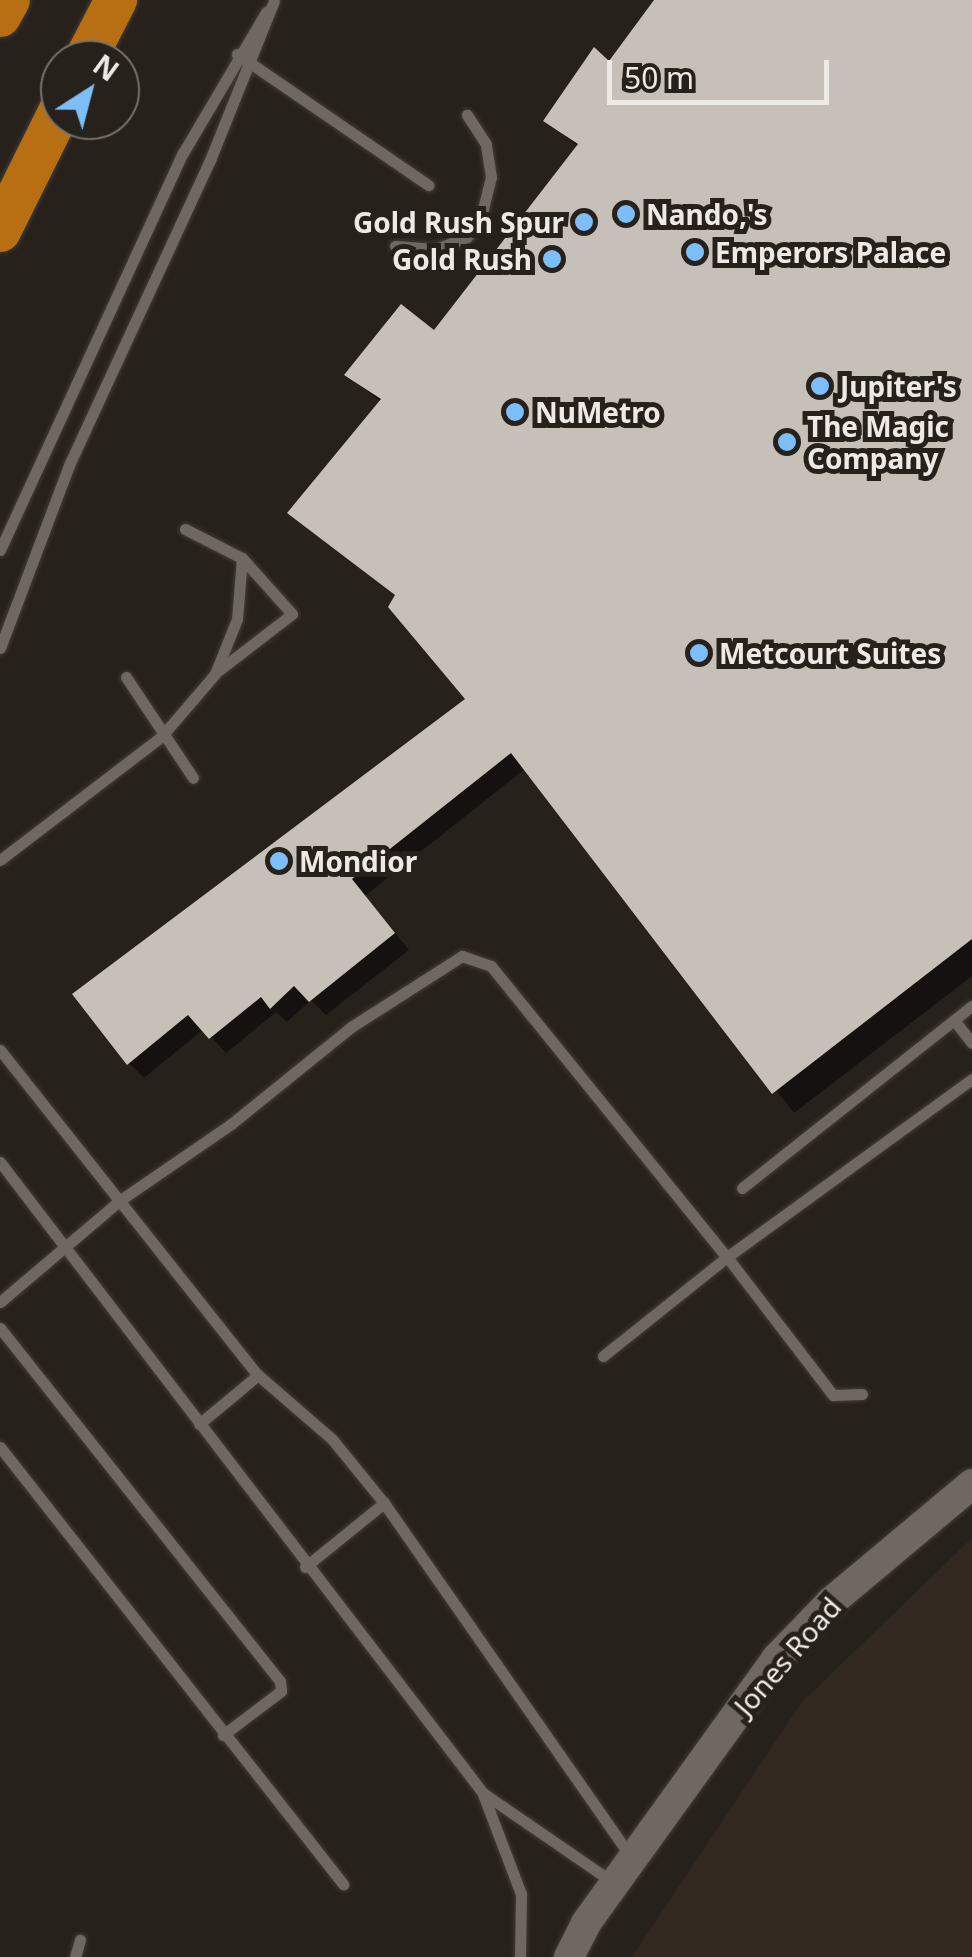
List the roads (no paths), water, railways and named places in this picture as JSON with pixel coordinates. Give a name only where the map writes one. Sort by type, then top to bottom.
[{"type":"highway","points":[[0,16],[9,0]]},
{"type":"highway","points":[[95,40],[116,0]]},
{"type":"highway","points":[[0,231],[45,140]]},
{"type":"street","name":"Jones Road","points":[[614,1883],[777,1658],[831,1602],[972,1484]]},
{"type":"street","points":[[569,1957],[614,1883]]},
{"type":"lane","points":[[0,550],[138,245],[237,54],[275,1]]},
{"type":"lane","points":[[0,648],[70,463],[254,62],[275,1]]},
{"type":"lane","points":[[237,54],[254,62],[428,185]]},
{"type":"lane","points":[[395,246],[436,249],[468,237],[481,217],[491,177],[486,144],[467,115]]},
{"type":"lane","points":[[0,860],[161,737],[214,674],[292,614],[242,558],[185,528]]},
{"type":"lane","points":[[214,674],[237,619],[242,558]]},
{"type":"lane","points":[[126,677],[161,737],[194,778]]},
{"type":"lane","points":[[0,1302],[119,1202],[230,1124],[351,1027],[451,958],[472,956],[491,966],[727,1257],[833,1395],[848,1400],[862,1394]]},
{"type":"lane","points":[[742,1188],[972,1006]]},
{"type":"lane","points":[[954,1020],[972,1042]]},
{"type":"lane","points":[[0,1050],[258,1375],[332,1439],[384,1503],[633,1858]]},
{"type":"lane","points":[[603,1356],[727,1257],[972,1079]]},
{"type":"lane","points":[[0,1162],[62,1250],[199,1424],[305,1568],[483,1793],[614,1883]]},
{"type":"lane","points":[[0,1328],[280,1681],[281,1692],[223,1735]]},
{"type":"lane","points":[[199,1424],[258,1375]]},
{"type":"lane","points":[[0,1448],[342,1884]]},
{"type":"lane","points":[[305,1568],[384,1503]]},
{"type":"lane","points":[[483,1793],[521,1894],[520,1957]]},
{"type":"lane","points":[[75,1957],[80,1940]]},
{"type":"place","name":"Nando,'s","points":[[626,214]]},
{"type":"place","name":"Gold Rush Spur","points":[[584,222]]},
{"type":"place","name":"Emperors Palace","points":[[695,252]]},
{"type":"place","name":"Gold Rush","points":[[552,259]]},
{"type":"place","name":"Jupiter's","points":[[820,386]]},
{"type":"place","name":"NuMetro","points":[[515,412]]},
{"type":"place","name":"The Magic Company","points":[[787,442]]},
{"type":"place","name":"Metcourt Suites","points":[[699,653]]},
{"type":"place","name":"Mondior","points":[[279,861]]}]
